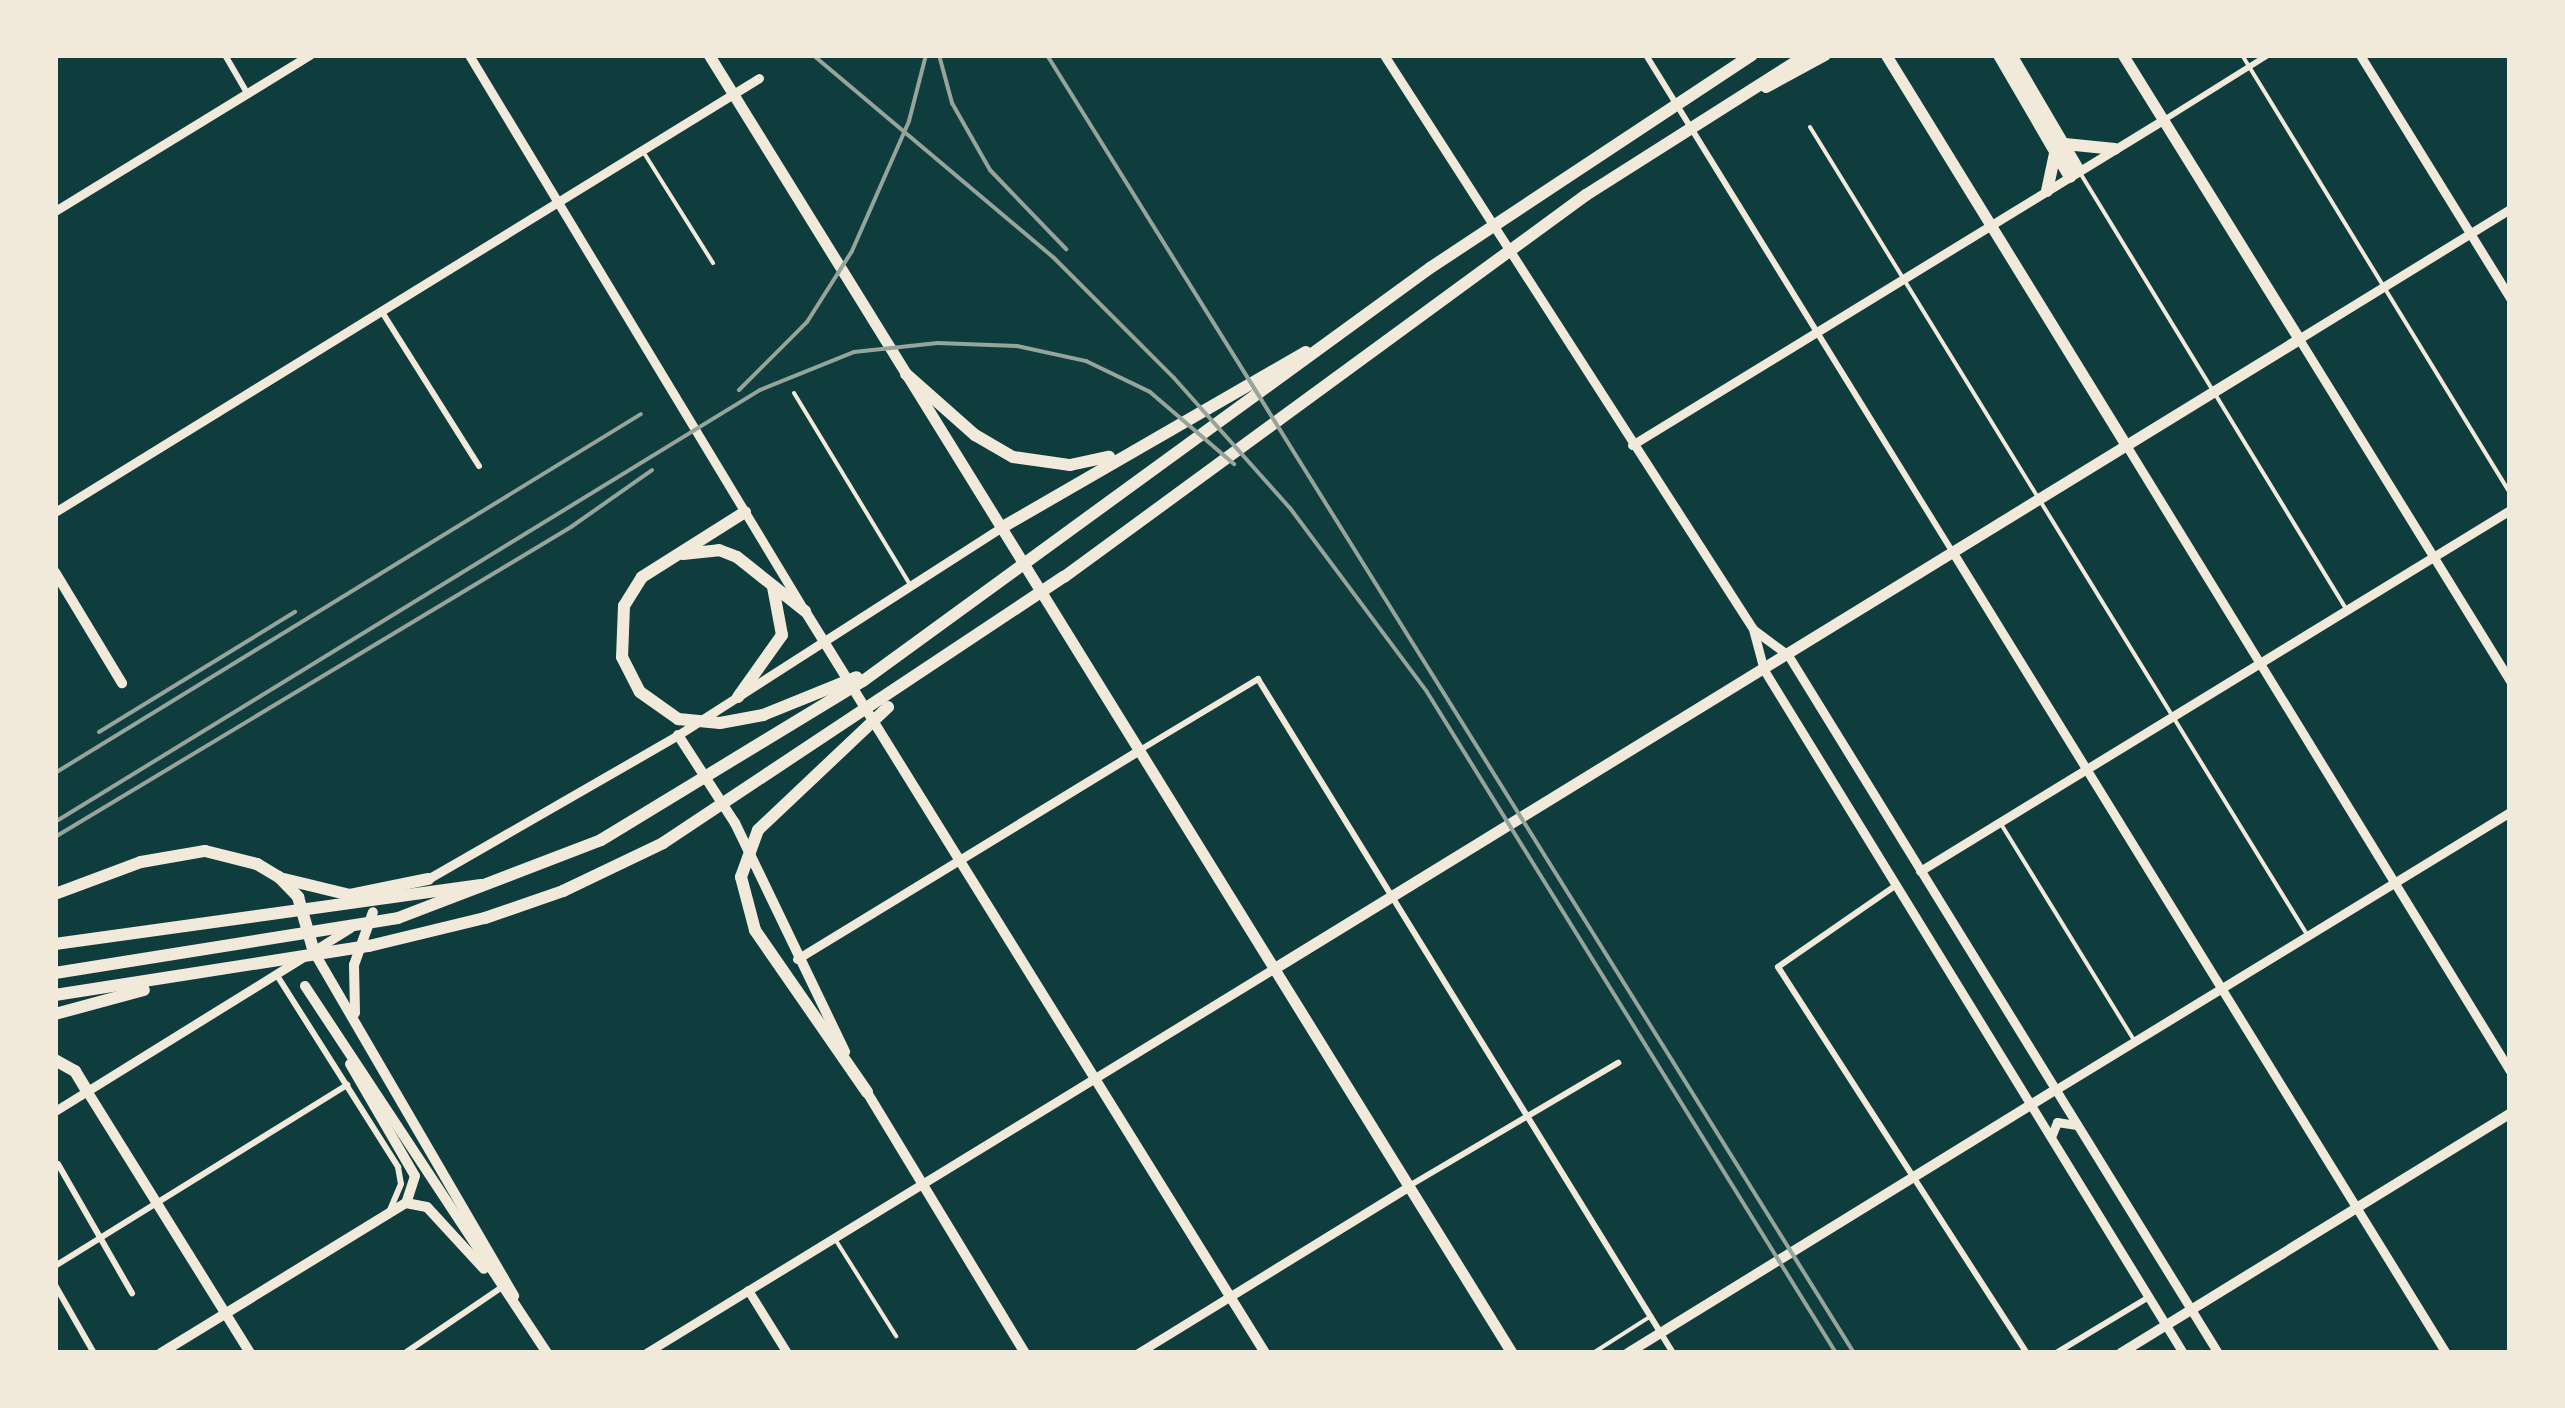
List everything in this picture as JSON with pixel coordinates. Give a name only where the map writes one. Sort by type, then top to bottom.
[{"type":"highway","points":[[55,973],[364,925],[498,884],[617,831],[883,667],[1352,326],[1752,55]]},
{"type":"highway","points":[[55,1014],[274,970],[485,918],[562,891],[728,806],[923,675],[1434,302],[1735,98],[1806,55]]},
{"type":"highway","points":[[1999,55],[2060,147],[2048,191]]},
{"type":"highway","points":[[2011,55],[2075,174]]},
{"type":"highway","points":[[1751,89],[1770,87],[1823,56]]},
{"type":"highway","points":[[2060,147],[2115,149]]},
{"type":"highway","points":[[1001,528],[1130,450],[1352,326]]},
{"type":"highway","points":[[906,374],[937,411],[993,447],[1032,462],[1070,465],[1130,450]]},
{"type":"highway","points":[[746,512],[642,577],[624,606],[622,657],[634,682],[654,706],[678,719],[720,724],[763,715],[883,667]]},
{"type":"highway","points":[[669,558],[719,550],[805,611]]},
{"type":"highway","points":[[738,697],[782,635],[782,609],[772,584]]},
{"type":"highway","points":[[867,1092],[755,930],[741,877],[758,830],[923,675]]},
{"type":"highway","points":[[55,894],[179,852],[257,864],[280,878],[298,896],[314,952]]},
{"type":"highway","points":[[280,878],[350,895],[428,879]]},
{"type":"highway","points":[[55,944],[498,884]]},
{"type":"highway","points":[[55,995],[274,970]]},
{"type":"highway","points":[[55,1060],[75,1072],[87,1091]]},
{"type":"main road","points":[[709,55],[906,374]]},
{"type":"main road","points":[[1886,55],[2126,444]]},
{"type":"main road","points":[[1273,969],[2299,338],[2123,55]]},
{"type":"main road","points":[[937,411],[1001,528],[1512,1353]]},
{"type":"main road","points":[[55,572],[122,684]]},
{"type":"main road","points":[[805,611],[1265,1353]]},
{"type":"main road","points":[[678,735],[735,823],[797,959],[867,1092],[1025,1353]]},
{"type":"main road","points":[[356,1019],[354,966],[373,912]]},
{"type":"main road","points":[[314,952],[496,1255],[521,1310],[547,1353]]},
{"type":"main road","points":[[161,1353],[406,1203],[415,1189],[410,1163],[305,986],[500,1285]]},
{"type":"main road","points":[[1629,1352],[2056,1090]]},
{"type":"main road","points":[[87,1091],[250,1353]]},
{"type":"main road","points":[[2120,1353],[2510,1114]]},
{"type":"main road","points":[[406,1203],[427,1208],[521,1310]]},
{"type":"street","points":[[225,55],[248,93]]},
{"type":"street","points":[[55,210],[310,55]]},
{"type":"street","points":[[469,55],[805,611]]},
{"type":"street","points":[[1384,55],[1632,446],[1648,459],[1753,629],[1764,670],[2183,1353]]},
{"type":"street","points":[[1646,55],[2446,1353]]},
{"type":"street","points":[[1632,446],[2268,55]]},
{"type":"street","points":[[2360,55],[2510,298]]},
{"type":"street","points":[[55,512],[382,312],[641,147],[759,78]]},
{"type":"street","points":[[2510,209],[2299,338],[2510,682]]},
{"type":"street","points":[[382,312],[479,466]]},
{"type":"street","points":[[2126,444],[2510,1071]]},
{"type":"street","points":[[1920,871],[2510,510]]},
{"type":"street","points":[[55,1111],[274,970],[314,952],[428,879],[678,735],[1001,528]]},
{"type":"street","points":[[1753,629],[1788,656],[2077,1124],[2188,1312],[2218,1353]]},
{"type":"street","points":[[797,959],[1258,679],[1673,1353]]},
{"type":"street","points":[[2056,1090],[2510,812]]},
{"type":"street","points":[[1895,886],[1778,967],[2027,1353]]},
{"type":"street","points":[[646,1353],[1273,969]]},
{"type":"street","points":[[274,970],[398,1167],[401,1184],[389,1212]]},
{"type":"street","points":[[1138,1353],[1525,1114],[1618,1063]]},
{"type":"street","points":[[55,1266],[346,1085]]},
{"type":"street","points":[[2051,1137],[2057,1122],[2077,1124]]},
{"type":"street","points":[[58,1164],[132,1293]]},
{"type":"street","points":[[405,1353],[500,1285]]},
{"type":"street","points":[[55,1286],[94,1353]]},
{"type":"street","points":[[748,1290],[786,1353]]},
{"type":"street","points":[[2056,1353],[2148,1296]]},
{"type":"lane","points":[[2242,55],[2510,493]]},
{"type":"lane","points":[[1810,128],[2308,937]]},
{"type":"lane","points":[[641,147],[713,263]]},
{"type":"lane","points":[[2075,174],[2348,610]]},
{"type":"lane","points":[[794,393],[911,587]]},
{"type":"lane","points":[[2000,823],[2135,1042]]},
{"type":"lane","points":[[835,1238],[896,1336]]},
{"type":"lane","points":[[1593,1353],[1650,1316]]},
{"type":"railway","points":[[813,55],[1053,257],[1174,378],[1290,508],[1427,692],[1836,1353]]},
{"type":"railway","points":[[739,390],[807,322],[852,251],[909,121],[926,55]]},
{"type":"railway","points":[[939,55],[952,103],[990,170],[1066,249]]},
{"type":"railway","points":[[1047,55],[1854,1353]]},
{"type":"railway","points":[[55,822],[760,390],[854,352],[938,343],[1017,346],[1086,361],[1150,392],[1234,464]]},
{"type":"railway","points":[[55,773],[641,414]]},
{"type":"railway","points":[[55,837],[571,527],[652,470]]},
{"type":"railway","points":[[99,732],[295,612]]}]
